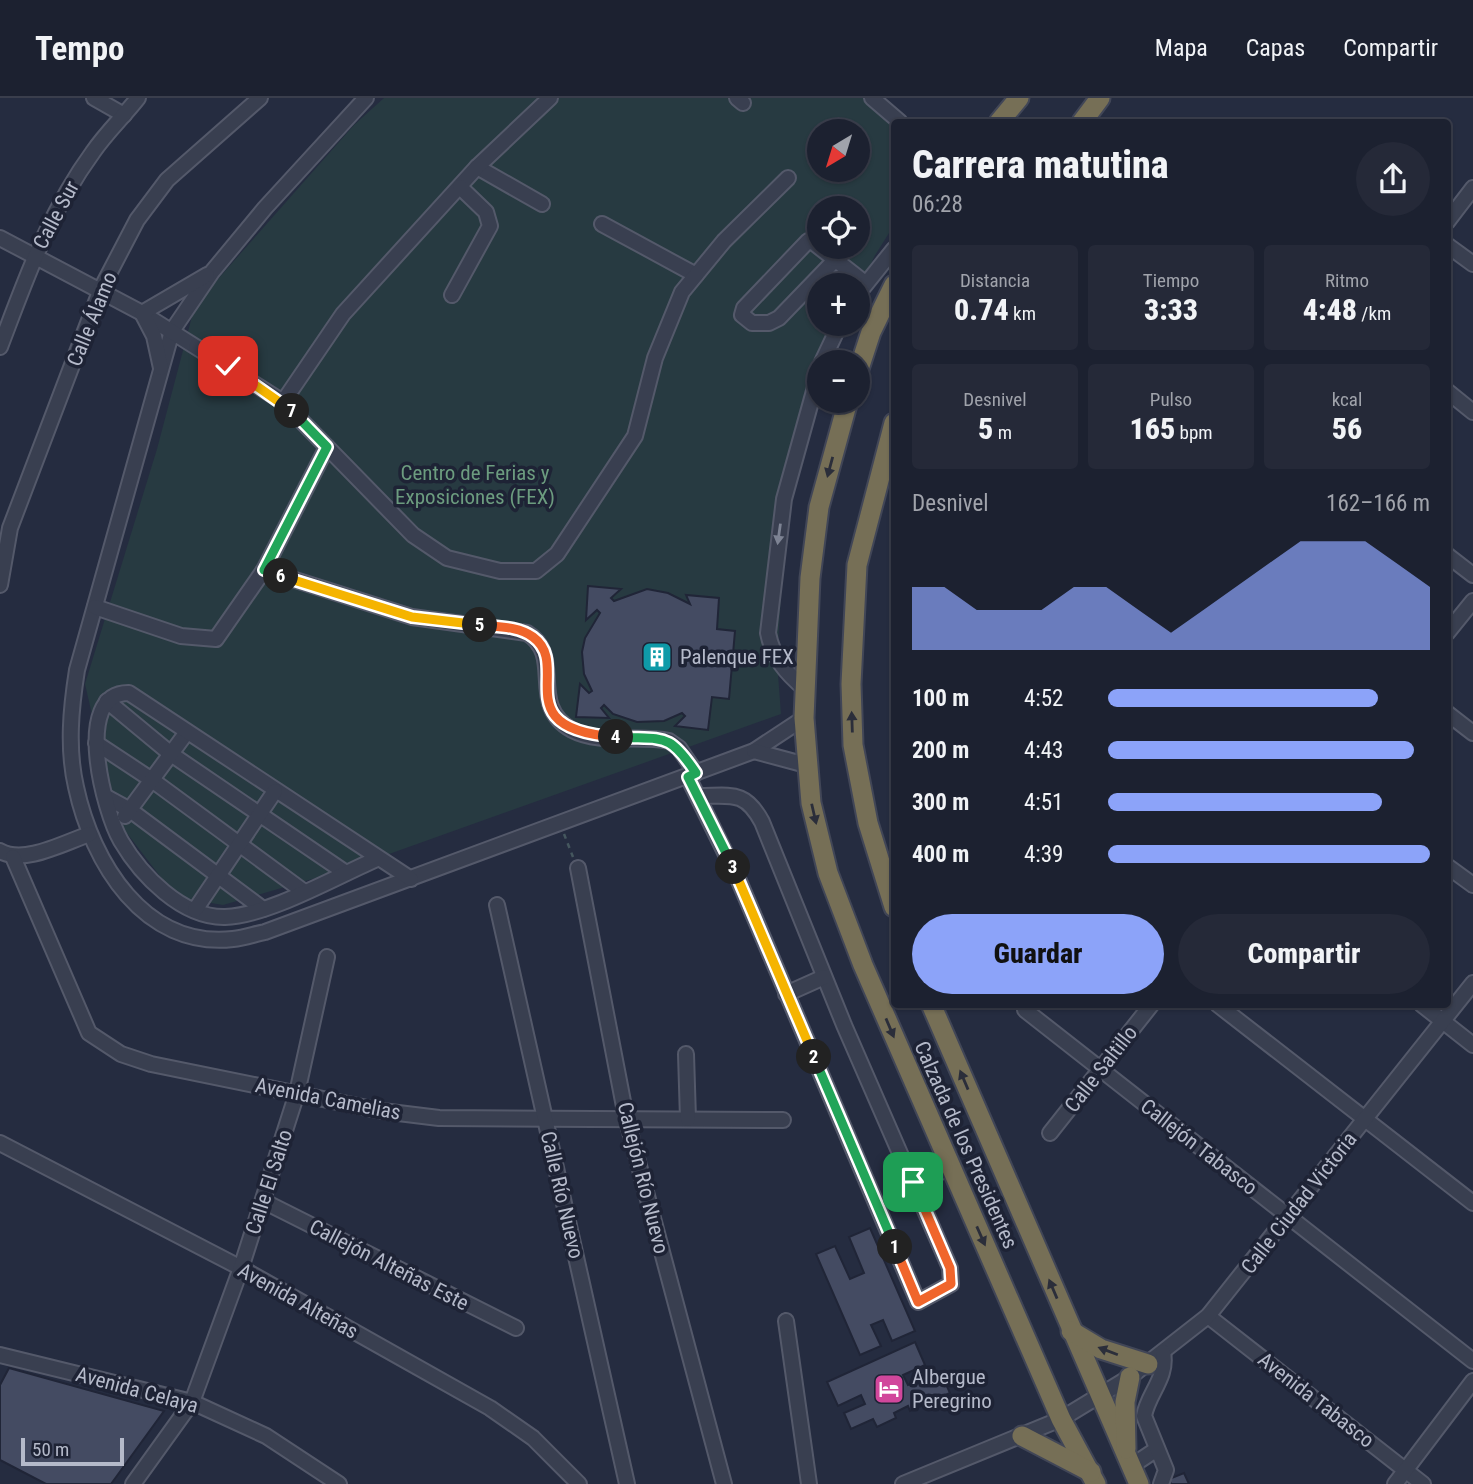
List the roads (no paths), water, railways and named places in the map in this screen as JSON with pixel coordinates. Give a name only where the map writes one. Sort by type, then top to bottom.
[{"type":"highway","points":[[1002,119],[1019,98]]},
{"type":"highway","points":[[1084,119],[1100,98]]},
{"type":"highway","points":[[865,350],[891,291]]},
{"type":"highway","name":"Calzada de los Presidentes","points":[[845,413],[819,507],[810,578],[805,689],[806,765],[828,873],[863,965],[951,1168],[1061,1419],[1093,1478]]},
{"type":"highway","points":[[891,435],[857,565],[851,684],[853,745],[868,823],[891,897]]},
{"type":"highway","name":"Calzada de los Presidentes","points":[[933,1008],[1131,1468]]},
{"type":"highway","points":[[1071,1331],[1101,1349],[1156,1358]]},
{"type":"highway","points":[[1130,1377],[1125,1402],[1131,1468]]},
{"type":"highway","points":[[1022,1436],[1093,1478]]},
{"type":"street","points":[[94,98],[124,116]]},
{"type":"street","name":"Calle Sur","points":[[0,347],[47,226],[78,174],[138,98]]},
{"type":"street","name":"Calle Álamo","points":[[0,585],[10,528],[101,289],[151,198],[260,98]]},
{"type":"street","points":[[366,98],[265,208],[212,272],[172,331],[95,607],[71,706],[75,786],[90,834],[117,886],[137,908],[163,925],[197,937],[232,939],[265,932],[754,751],[804,718]]},
{"type":"street","points":[[283,402],[342,314],[477,167],[550,98]]},
{"type":"street","points":[[872,98],[896,119]]},
{"type":"street","points":[[477,167],[542,204]]},
{"type":"street","points":[[0,238],[33,258],[101,289],[283,402],[413,535],[447,558],[500,571],[536,572],[557,554],[635,436],[664,334],[682,292],[724,241],[788,178]]},
{"type":"street","points":[[452,295],[490,226],[486,212],[460,187]]},
{"type":"street","points":[[1451,217],[1473,188]]},
{"type":"street","points":[[602,224],[696,275]]},
{"type":"street","points":[[835,260],[779,317],[769,323],[752,323],[742,315],[744,308],[803,243],[814,243],[835,260],[847,273]]},
{"type":"street","points":[[1451,248],[1473,264]]},
{"type":"street","points":[[870,277],[891,253]]},
{"type":"street","points":[[142,313],[212,272]]},
{"type":"street","points":[[142,313],[154,336],[162,369]]},
{"type":"street","points":[[1451,394],[1473,412]]},
{"type":"street","points":[[805,689],[781,666],[771,648],[768,633],[784,499],[808,413]]},
{"type":"street","points":[[95,607],[181,636],[211,641],[219,636],[264,570],[327,447]]},
{"type":"street","points":[[1451,558],[1473,575]]},
{"type":"street","points":[[264,570],[412,617],[527,633],[540,643],[545,655],[548,705],[572,730],[588,735],[669,741],[679,748],[699,796],[739,881],[918,1302],[951,1284],[952,1276],[755,808],[738,796],[699,796]]},
{"type":"street","points":[[1451,628],[1473,601]]},
{"type":"street","points":[[379,858],[263,909],[225,917],[195,910],[166,893],[144,871],[121,840],[106,797],[96,743],[96,726],[107,701],[120,693],[129,693],[411,879]]},
{"type":"street","points":[[107,701],[171,754],[346,873]]},
{"type":"street","points":[[1451,716],[1473,733]]},
{"type":"street","points":[[116,828],[187,732]]},
{"type":"street","points":[[96,743],[152,780],[303,891]]},
{"type":"street","points":[[754,751],[806,765]]},
{"type":"street","points":[[195,910],[275,791]]},
{"type":"street","points":[[106,797],[130,810],[263,909]]},
{"type":"street","points":[[3,853],[90,834]]},
{"type":"street","name":"Avenida Camelias","points":[[3,853],[81,1018],[95,1038],[121,1054],[152,1064],[439,1118],[783,1120]]},
{"type":"street","name":"Callejón Río Nuevo","points":[[578,868],[626,1117],[724,1484]]},
{"type":"street","points":[[1451,869],[1473,885]]},
{"type":"street","name":"Calle Río Nuevo","points":[[497,905],[627,1484]]},
{"type":"street","name":"Calle El Salto","points":[[133,1484],[192,1402],[241,1268],[297,1093],[327,957]]},
{"type":"street","points":[[786,994],[824,976]]},
{"type":"street","name":"Calle Ciudad Victoria","points":[[903,1484],[1061,1419],[1130,1377],[1208,1316],[1290,1217],[1473,983]]},
{"type":"street","name":"Calle Saltillo","points":[[1050,1133],[1149,1008]]},
{"type":"street","points":[[1222,1008],[1473,1203]]},
{"type":"street","points":[[1426,1008],[1473,1045]]},
{"type":"street","name":"Callejón Tabasco","points":[[1025,1010],[1473,1361]]},
{"type":"street","points":[[686,1054],[688,1119]]},
{"type":"street","name":"Avenida Alteñas","points":[[0,1143],[241,1268],[490,1408],[533,1438],[579,1484]]},
{"type":"street","points":[[913,1182],[951,1168]]},
{"type":"street","name":"Callejón Alteñas Este","points":[[263,1201],[516,1328]]},
{"type":"street","name":"Avenida Tabasco","points":[[1208,1316],[1423,1484]]},
{"type":"street","points":[[786,1321],[809,1484]]},
{"type":"street","name":"Avenida Celaya","points":[[0,1355],[192,1402],[266,1436],[339,1484]]},
{"type":"street","points":[[1156,1358],[1162,1376],[1144,1416],[1167,1470],[1161,1484]]},
{"type":"street","points":[[1395,1484],[1473,1381]]},
{"type":"street","points":[[1131,1468],[1157,1449]]},
{"type":"place","name":"Palenque FEX","points":[[657,657]]},
{"type":"place","name":"Albergue Peregrino","points":[[889,1389]]},
{"type":"park label","name":"Centro de Ferias y Exposiciones (FEX)","points":[[475,485]]}]
